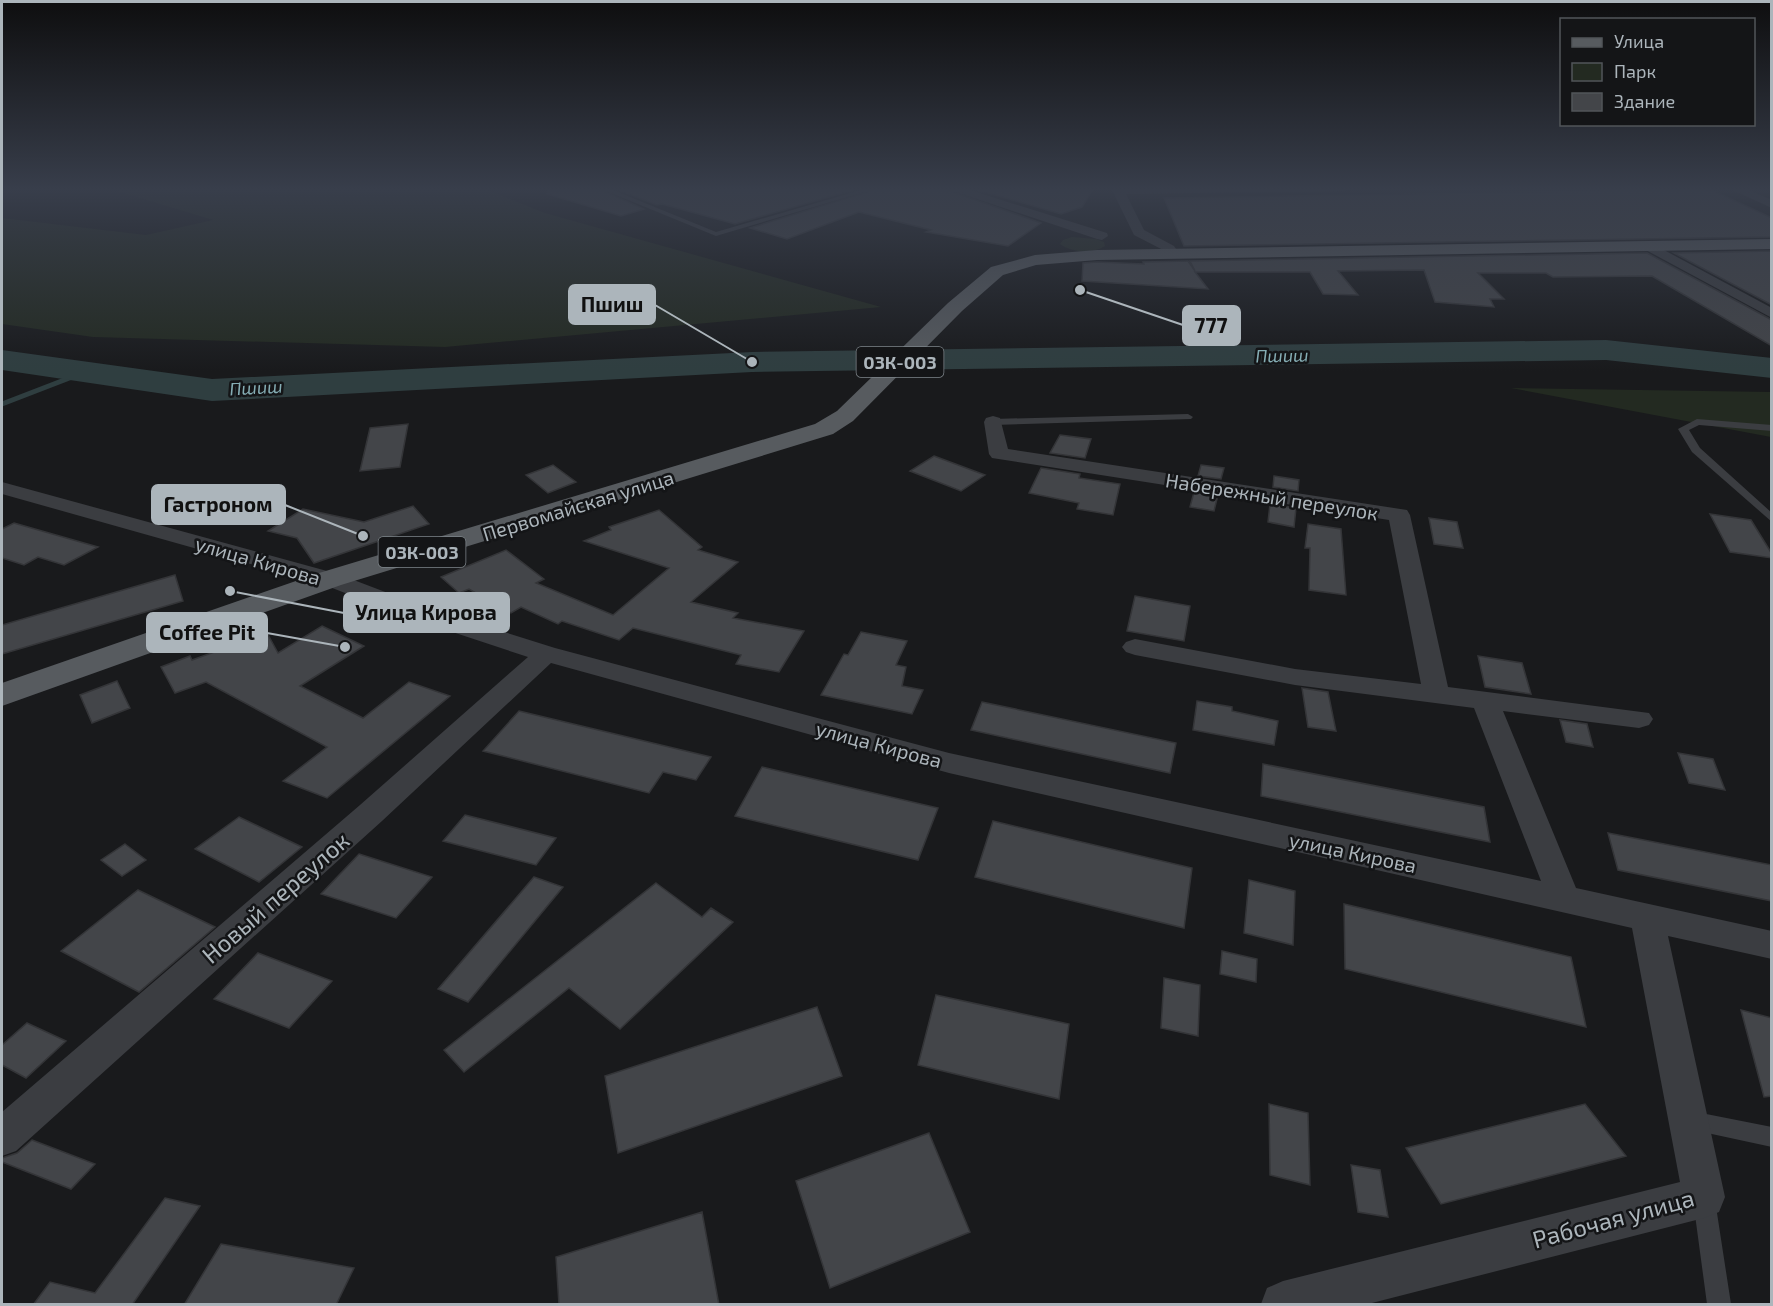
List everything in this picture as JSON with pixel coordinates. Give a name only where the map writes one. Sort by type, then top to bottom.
[{"type":"main road","name":"03К-003","points":[[997,271],[1028,249]]},
{"type":"main road","points":[[1057,249],[1092,255],[1114,249]]},
{"type":"main road","name":"03К-003","points":[[1169,249],[1204,254]]},
{"type":"main road","name":"03К-003","points":[[997,271],[1035,260],[1092,255],[1484,249]]},
{"type":"main road","name":"Первомайская улица","points":[[2,695],[330,579],[824,429],[845,416],[954,308],[997,271]]},
{"type":"street","points":[[1653,249],[1772,314]]},
{"type":"street","name":"Набережный переулок","points":[[993,422],[999,454],[1399,515],[1436,693]]},
{"type":"street","name":"улица Кирова","points":[[2,488],[330,579],[413,611],[546,654],[949,763],[1772,945]]},
{"type":"street","points":[[1135,647],[1295,677],[1639,719]]},
{"type":"street","name":"Новый переулок","points":[[2,1137],[371,813],[546,654]]},
{"type":"street","points":[[1485,701],[1564,898]]},
{"type":"street","name":"Рабочая улица","points":[[1283,1305],[1704,1197],[1647,916]]},
{"type":"lane","points":[[993,422],[1188,417]]},
{"type":"lane","points":[[1772,428],[1698,422],[1683,429],[1696,450],[1772,519]]},
{"type":"lane","points":[[1687,1121],[1772,1137]]},
{"type":"lane","points":[[1704,1197],[1719,1305]]},
{"type":"green space","points":[[2,249],[673,249],[881,307],[445,347],[93,337],[2,324]]},
{"type":"green space","points":[[1070,249],[1100,249],[1082,251]]},
{"type":"green space","points":[[1511,388],[1771,392],[1771,437]]},
{"type":"building","points":[[1772,251],[1772,305],[1674,253]]},
{"type":"building","points":[[1647,253],[1772,320],[1772,346],[1652,276],[1553,277],[1546,273],[1478,273],[1504,299],[1490,299],[1494,307],[1435,302],[1424,270],[1338,271],[1358,295],[1323,294],[1310,272],[1195,272],[1208,289],[1082,281],[1083,263],[1097,262],[1144,264],[1143,262],[1188,261],[1195,271],[1190,261]]},
{"type":"building","points":[[408,424],[400,467],[360,471],[370,428]]},
{"type":"building","points":[[1060,435],[1091,439],[1085,458],[1050,453]]},
{"type":"building","points":[[934,456],[985,475],[961,491],[910,471]]},
{"type":"building","points":[[553,465],[576,482],[548,493],[526,475]]},
{"type":"building","points":[[1201,465],[1224,468],[1221,479],[1198,476]]},
{"type":"building","points":[[1041,468],[1080,474],[1079,478],[1120,484],[1113,515],[1077,509],[1079,503],[1029,493]]},
{"type":"building","points":[[1274,476],[1299,480],[1298,491],[1273,487]]},
{"type":"building","points":[[1194,492],[1218,495],[1214,511],[1190,507]]},
{"type":"building","points":[[1270,504],[1296,508],[1294,527],[1268,522]]},
{"type":"building","points":[[413,506],[429,524],[314,563],[297,538],[268,531],[303,509],[364,522]]},
{"type":"building","points":[[659,510],[702,547],[698,550],[738,562],[691,602],[738,613],[733,618],[804,631],[779,672],[736,664],[741,655],[633,628],[619,640],[562,621],[558,624],[521,607],[511,613],[469,589],[459,593],[441,577],[506,550],[544,579],[536,583],[613,615],[669,568],[584,541],[611,530],[609,527]]},
{"type":"building","points":[[1710,514],[1751,520],[1772,554],[1772,558],[1730,552]]},
{"type":"building","points":[[1429,518],[1457,522],[1463,548],[1434,544]]},
{"type":"building","points":[[14,523],[98,547],[64,565],[38,557],[24,565],[2,558],[2,529]]},
{"type":"building","points":[[1308,524],[1341,529],[1346,595],[1309,590],[1310,548],[1305,548]]},
{"type":"building","points":[[175,575],[183,601],[2,654],[2,625]]},
{"type":"building","points":[[1135,596],[1190,606],[1184,641],[1127,631]]},
{"type":"building","points":[[322,626],[364,646],[300,686],[363,718],[409,682],[450,696],[327,798],[283,781],[327,747],[206,682],[175,693],[161,667],[190,656],[192,660],[267,633],[278,653]]},
{"type":"building","points":[[861,632],[907,641],[896,665],[906,667],[902,686],[923,690],[912,714],[821,695],[844,654],[848,655]]},
{"type":"building","points":[[1478,656],[1522,663],[1531,694],[1485,687]]},
{"type":"building","points":[[117,681],[130,708],[92,723],[80,695]]},
{"type":"building","points":[[1302,688],[1328,692],[1336,731],[1308,727]]},
{"type":"building","points":[[1197,701],[1232,707],[1232,711],[1278,721],[1274,745],[1193,730]]},
{"type":"building","points":[[982,702],[1176,743],[1170,773],[971,730]]},
{"type":"building","points":[[519,711],[711,757],[696,780],[663,772],[649,793],[483,751]]},
{"type":"building","points":[[1560,720],[1587,724],[1593,747],[1566,742]]},
{"type":"building","points":[[1678,753],[1713,759],[1725,790],[1689,783]]},
{"type":"building","points":[[1263,764],[1484,807],[1490,842],[1261,796]]},
{"type":"building","points":[[762,767],[938,808],[918,860],[735,816]]},
{"type":"building","points":[[465,815],[556,838],[536,865],[443,841]]},
{"type":"building","points":[[239,817],[302,847],[259,882],[195,849]]},
{"type":"building","points":[[993,821],[1192,868],[1184,928],[975,877]]},
{"type":"building","points":[[1608,833],[1772,865],[1772,901],[1618,870]]},
{"type":"building","points":[[125,844],[146,860],[122,876],[101,860]]},
{"type":"building","points":[[359,854],[432,877],[396,918],[321,894]]},
{"type":"building","points":[[534,877],[563,887],[468,1002],[438,989]]},
{"type":"building","points":[[1249,880],[1295,891],[1293,945],[1244,933]]},
{"type":"building","points":[[656,883],[702,917],[711,908],[733,922],[620,1029],[569,988],[464,1072],[444,1050]]},
{"type":"building","points":[[138,890],[215,927],[139,992],[61,951]]},
{"type":"building","points":[[1344,904],[1571,957],[1586,1027],[1345,969]]},
{"type":"building","points":[[1222,951],[1257,959],[1256,982],[1220,974]]},
{"type":"building","points":[[258,953],[332,981],[289,1028],[214,999]]},
{"type":"building","points":[[1164,978],[1200,985],[1198,1036],[1161,1028]]},
{"type":"building","points":[[936,995],[1069,1024],[1059,1099],[918,1065]]},
{"type":"building","points":[[817,1007],[842,1076],[618,1153],[605,1076]]},
{"type":"building","points":[[1741,1010],[1772,1018],[1772,1096],[1764,1097]]},
{"type":"building","points":[[27,1023],[66,1041],[26,1078],[2,1065],[2,1045]]},
{"type":"building","points":[[1269,1104],[1308,1113],[1310,1185],[1270,1175]]},
{"type":"building","points":[[1585,1104],[1626,1156],[1441,1204],[1406,1148]]},
{"type":"building","points":[[929,1133],[970,1232],[830,1288],[796,1181]]},
{"type":"building","points":[[32,1140],[95,1164],[71,1189],[2,1162],[2,1158],[17,1153]]},
{"type":"building","points":[[1351,1165],[1380,1170],[1388,1217],[1358,1212]]},
{"type":"building","points":[[165,1198],[200,1206],[132,1305],[33,1305],[50,1282],[95,1293]]},
{"type":"building","points":[[702,1212],[719,1305],[559,1305],[556,1257]]},
{"type":"building","points":[[221,1244],[354,1268],[336,1305],[184,1305]]},
{"type":"waterway","name":"Пшиш","points":[[2,360],[212,390],[752,362],[1606,350],[1772,368]]},
{"type":"waterway","points":[[2,404],[85,372]]},
{"type":"place","name":"777","points":[[1080,290]]},
{"type":"place","name":"Пшиш","points":[[752,362]]},
{"type":"place","name":"Гастроном","points":[[363,536]]},
{"type":"place","name":"Улица Кирова","points":[[230,591]]},
{"type":"place","name":"Coffee Pit","points":[[345,647]]}]
